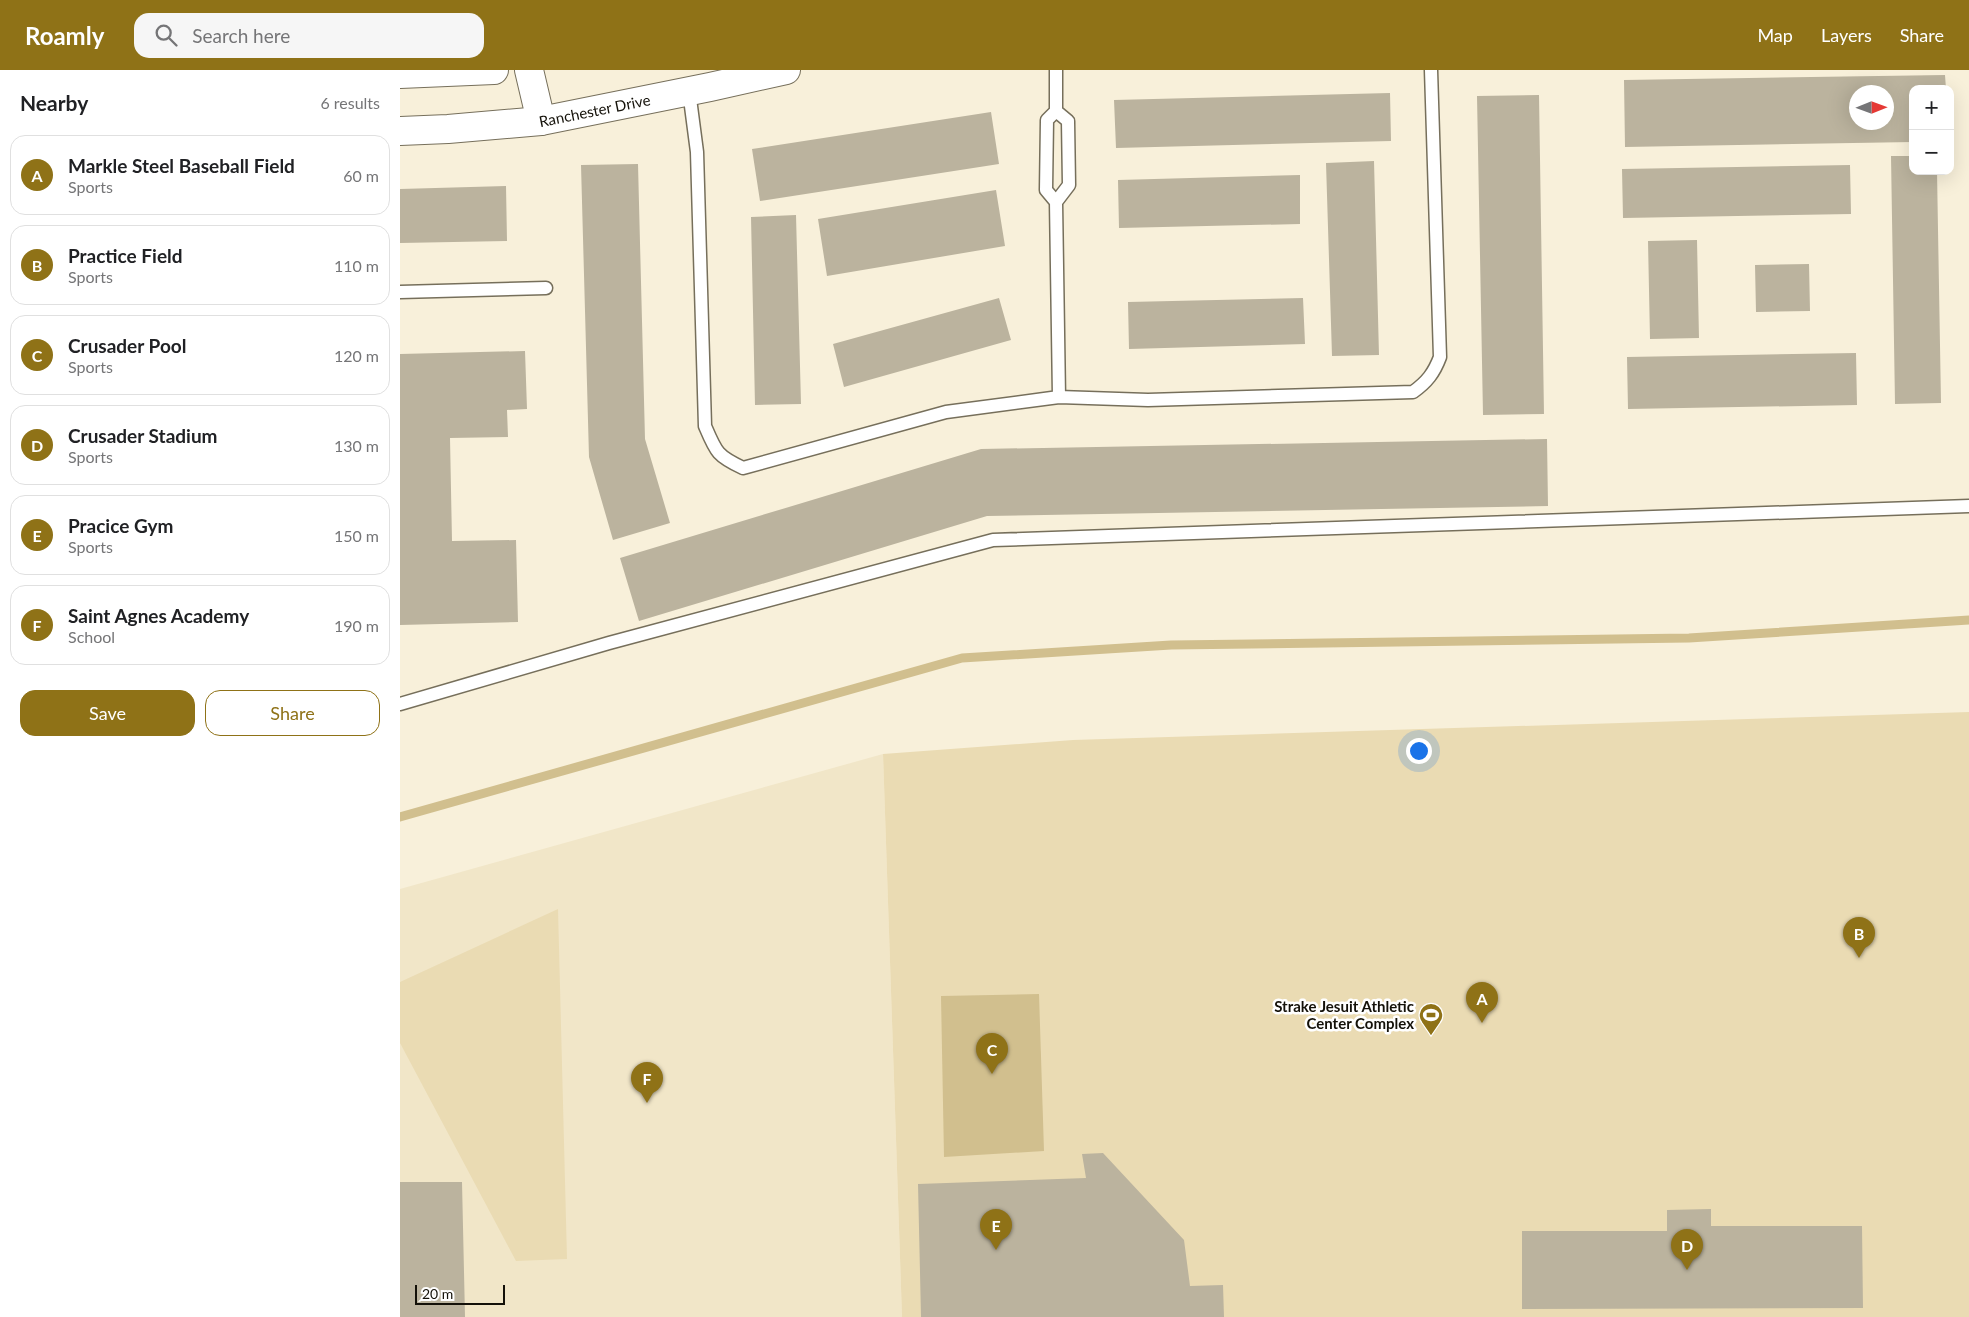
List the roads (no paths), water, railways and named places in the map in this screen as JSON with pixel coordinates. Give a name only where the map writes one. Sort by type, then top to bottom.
[{"type":"street","points":[[400,74],[494,70]]},
{"type":"street","points":[[529,70],[541,121]]},
{"type":"street","name":"Ranchester Drive","points":[[400,131],[541,121],[786,70]]},
{"type":"lane","points":[[1056,70],[1056,111],[1047,120],[1046,190],[1056,202]]},
{"type":"lane","points":[[689,91],[697,152],[705,426],[714,449],[725,459],[744,468],[946,412],[1058,397],[1148,400],[1413,392],[1424,384],[1434,372],[1440,357],[1430,70]]},
{"type":"lane","points":[[1056,111],[1068,120],[1069,167],[1069,184],[1056,202],[1058,397]]},
{"type":"lane","points":[[400,292],[546,288]]},
{"type":"lane","points":[[400,704],[609,643],[993,540],[1969,506]]},
{"type":"waterway","points":[[400,817],[962,658],[1171,645],[1689,638],[1969,620]]},
{"type":"place","name":"Practice Field","points":[[1859,958]]},
{"type":"place","name":"Markle Steel Baseball Field","points":[[1482,1023]]},
{"type":"place","name":"Strake Jesuit Athletic Center Complex","points":[[1431,1036]]},
{"type":"place","name":"Crusader Pool","points":[[992,1074]]},
{"type":"place","name":"Saint Agnes Academy","points":[[647,1103]]},
{"type":"place","name":"Pracice Gym","points":[[996,1250]]},
{"type":"place","name":"Crusader Stadium","points":[[1687,1270]]}]
